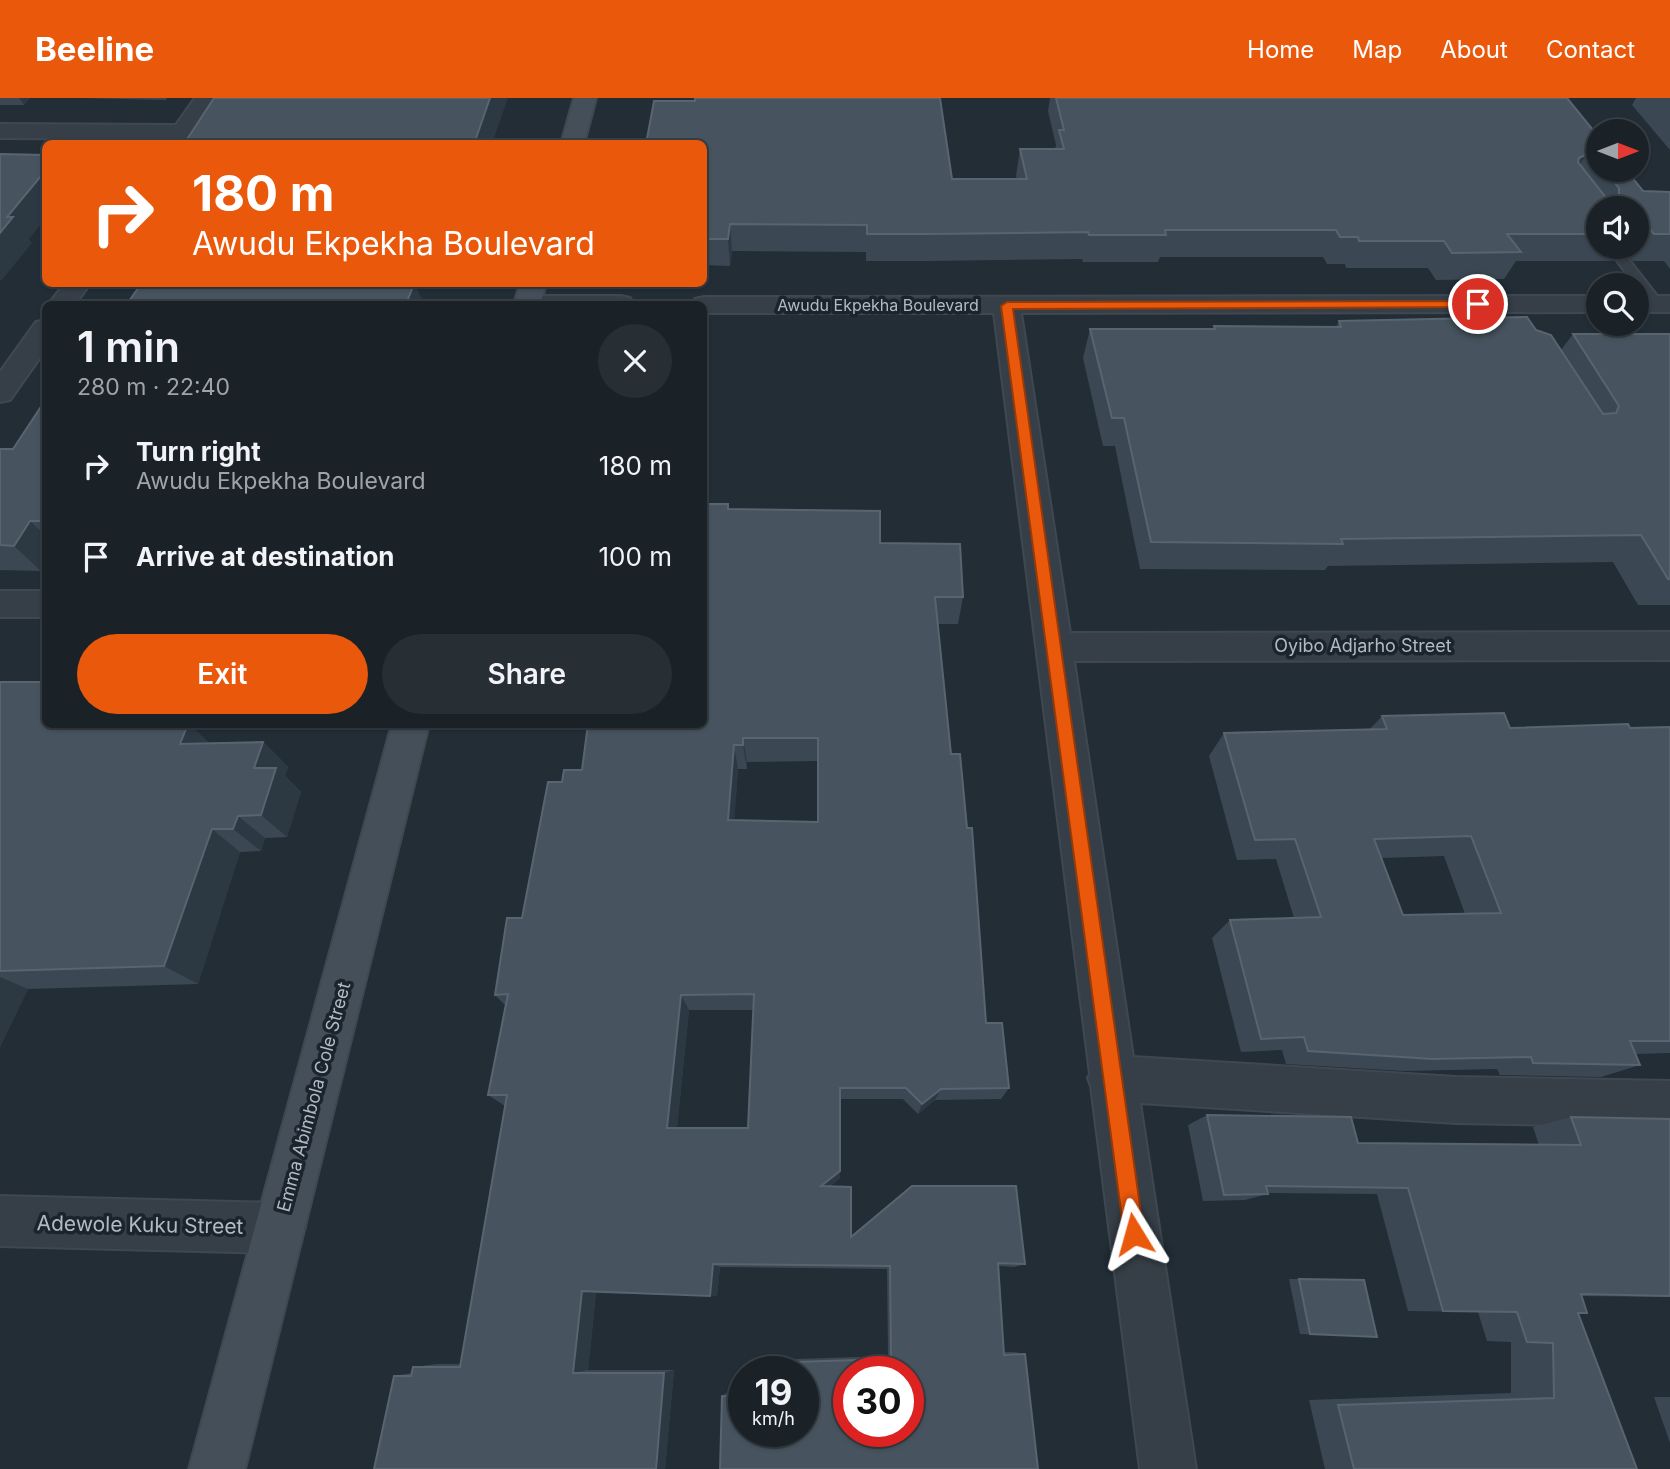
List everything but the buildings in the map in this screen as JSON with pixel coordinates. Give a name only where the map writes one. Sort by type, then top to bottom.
[{"type":"street","points":[[0,131],[178,138],[206,98]]},
{"type":"street","points":[[573,140],[585,98]]},
{"type":"street","name":"Awudu Ekpekha Boulevard","points":[[707,305],[1509,310],[1586,305]]},
{"type":"street","points":[[1007,306],[1056,647],[1111,1078],[1168,1469]]},
{"type":"street","points":[[0,393],[11,362],[42,332]]},
{"type":"street","points":[[0,604],[42,604]]},
{"type":"street","name":"Oyibo Adjarho Street","points":[[1056,647],[1670,646]]},
{"type":"street","name":"Emma Abimbola Cole Street","points":[[217,1469],[410,728]]},
{"type":"street","points":[[1111,1078],[1456,1100],[1670,1104]]},
{"type":"street","name":"Adewole Kuku Street","points":[[0,1221],[280,1228]]},
{"type":"lane","points":[[1622,259],[1654,304]]},
{"type":"route","points":[[1134,1234],[1111,1078],[1056,647],[1007,306],[1478,304]]}]
